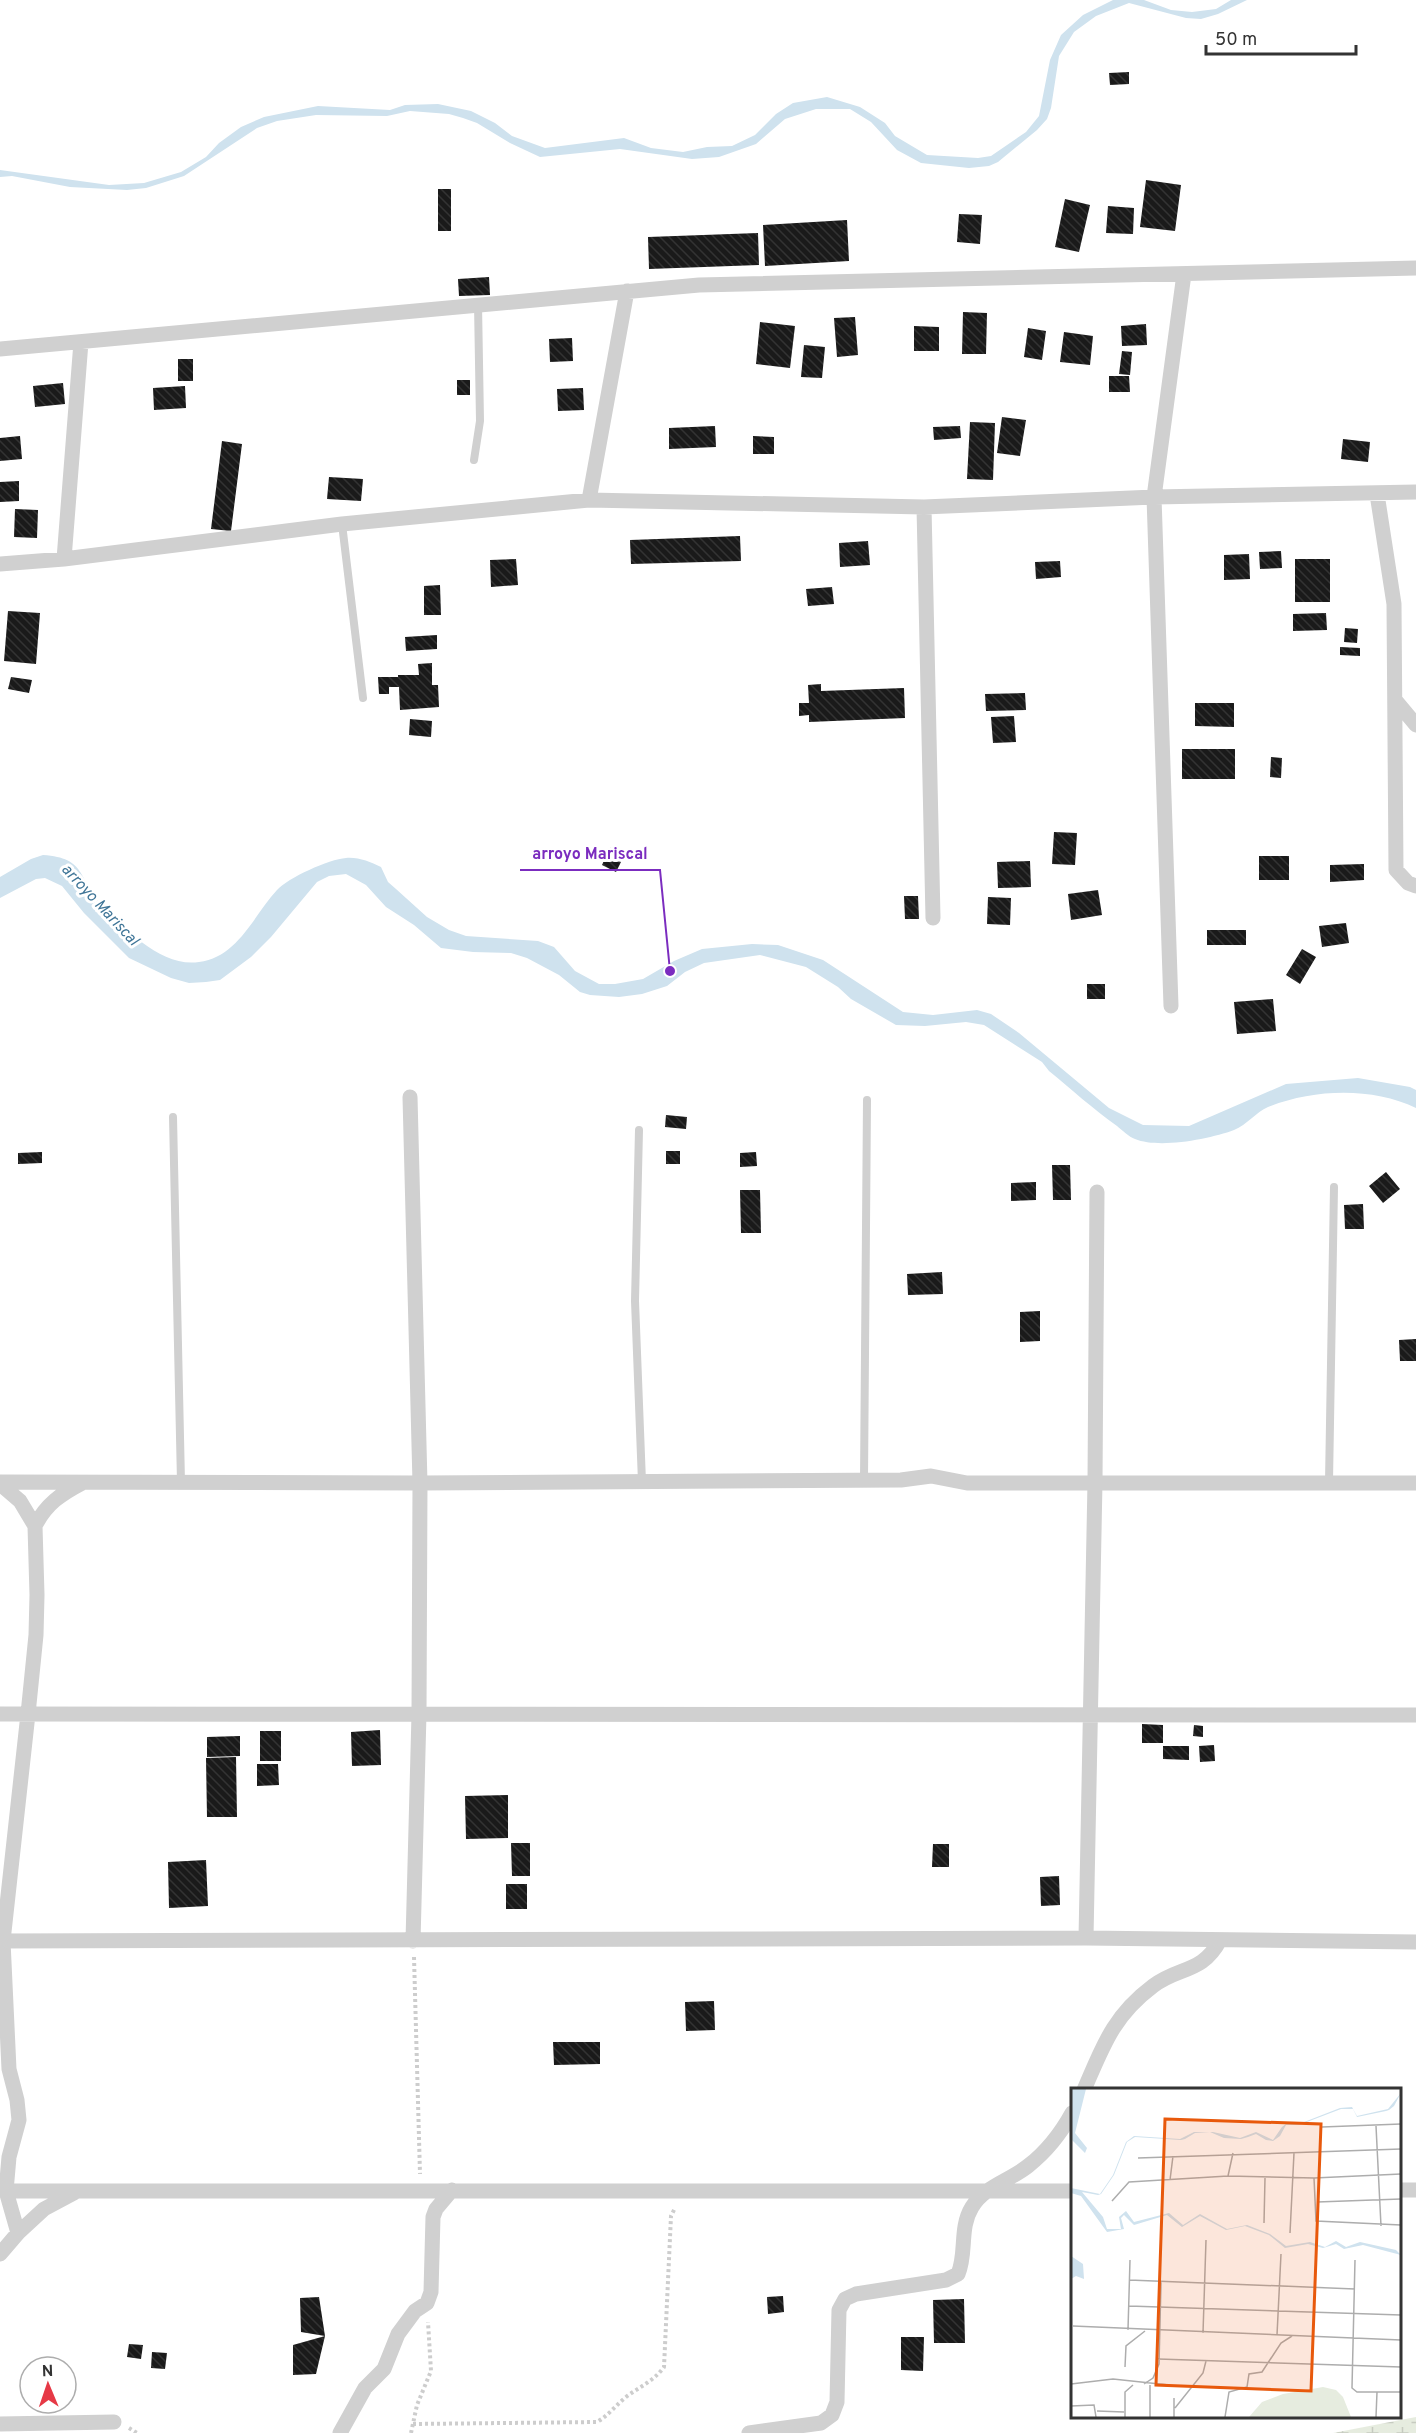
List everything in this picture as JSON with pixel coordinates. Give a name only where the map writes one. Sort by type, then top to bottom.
[{"type":"street","points":[[0,349],[627,291],[774,282],[1416,268]]},
{"type":"street","points":[[1171,1006],[1154,497],[1184,274]]},
{"type":"street","points":[[589,500],[627,291]]},
{"type":"street","points":[[64,558],[81,342]]},
{"type":"street","points":[[0,564],[342,524],[589,500],[924,507],[1154,497],[1416,492]]},
{"type":"street","points":[[1377,494],[1394,604],[1396,870],[1408,883],[1416,886]]},
{"type":"street","points":[[924,507],[933,918]]},
{"type":"street","points":[[1396,701],[1416,724]]},
{"type":"street","points":[[410,1097],[420,1484],[419,1714],[414,1941]]},
{"type":"street","points":[[1086,1938],[1095,1482],[1097,1192]]},
{"type":"street","points":[[0,1483],[420,1484],[864,1480],[932,1476],[966,1483],[1416,1483]]},
{"type":"street","points":[[18,2233],[3,2191],[19,2120],[17,2100],[9,2069],[1,1941],[28,1714],[37,1605],[35,1526],[42,1512],[58,1496],[85,1482]]},
{"type":"street","points":[[0,1483],[20,1501],[35,1526]]},
{"type":"street","points":[[0,1714],[1416,1715]]},
{"type":"street","points":[[1,1941],[1086,1938],[1416,1942]]},
{"type":"street","points":[[1085,2088],[1106,2039],[1126,2010],[1155,1985],[1203,1962],[1212,1955],[1220,1940]]},
{"type":"street","points":[[749,2433],[821,2423],[832,2415],[837,2402],[839,2310],[845,2299],[856,2294],[946,2280],[958,2274],[963,2263],[965,2224],[968,2214],[983,2192],[1028,2166],[1049,2147],[1071,2114]]},
{"type":"street","points":[[340,2433],[365,2388],[384,2369],[398,2334],[415,2311],[427,2303],[431,2292],[433,2217],[436,2209],[452,2190]]},
{"type":"street","points":[[3,2191],[1071,2191]]},
{"type":"street","points":[[0,2254],[18,2233],[44,2209],[77,2191]]},
{"type":"street","points":[[0,2424],[114,2422]]},
{"type":"lane","points":[[474,460],[480,421],[478,304]]},
{"type":"lane","points":[[342,524],[363,698]]},
{"type":"lane","points":[[864,1480],[867,1100]]},
{"type":"lane","points":[[173,1117],[181,1482]]},
{"type":"lane","points":[[639,1130],[635,1301],[642,1482]]},
{"type":"lane","points":[[1329,1482],[1334,1187]]},
{"type":"path","points":[[414,1941],[420,2190]]},
{"type":"path","points":[[413,2424],[597,2422],[609,2415],[626,2397],[659,2374],[664,2367],[671,2216],[677,2205],[690,2192]]},
{"type":"path","points":[[411,2433],[417,2405],[431,2371],[427,2303]]},
{"type":"green space","points":[[1416,2417],[1416,2433],[1333,2433]]},
{"type":"water","points":[[1113,0],[1144,0],[1171,10],[1192,12],[1216,9],[1231,0],[1247,0],[1218,14],[1201,19],[1186,18],[1129,3],[1096,16],[1074,32],[1059,56],[1051,108],[1047,119],[998,162],[989,166],[969,168],[921,163],[897,150],[871,122],[850,109],[816,109],[785,119],[756,144],[719,157],[692,159],[620,149],[540,157],[510,143],[477,123],[463,118],[449,114],[410,111],[387,116],[316,115],[277,121],[257,128],[184,176],[146,188],[127,190],[70,187],[12,176],[0,177],[0,170],[109,185],[144,183],[181,172],[206,157],[219,143],[241,127],[264,117],[318,106],[390,110],[405,105],[438,104],[471,111],[495,123],[512,136],[545,148],[624,138],[651,148],[683,152],[707,147],[732,146],[755,135],[776,114],[793,103],[827,97],[860,107],[885,123],[895,136],[927,155],[978,158],[991,156],[1026,132],[1039,116],[1050,60],[1061,35],[1083,15]]},
{"type":"water","points":[[43,855],[67,860],[74,865],[93,895],[133,935],[158,953],[185,962],[213,959],[224,952],[244,934],[277,890],[290,880],[330,862],[355,858],[381,867],[388,882],[427,917],[449,930],[466,936],[538,941],[554,947],[575,971],[599,984],[615,984],[643,979],[674,961],[702,949],[752,944],[778,945],[823,960],[903,1012],[933,1015],[977,1010],[991,1014],[1019,1033],[1109,1108],[1143,1125],[1189,1126],[1286,1084],[1358,1078],[1416,1090],[1416,1108],[1381,1096],[1323,1094],[1268,1107],[1239,1128],[1224,1133],[1184,1142],[1145,1142],[1128,1135],[1049,1071],[1042,1062],[984,1025],[966,1022],[925,1026],[896,1025],[851,999],[838,987],[806,967],[760,955],[704,963],[685,972],[667,986],[642,994],[619,997],[590,995],[580,992],[559,975],[527,958],[511,953],[441,948],[414,925],[386,907],[366,885],[346,874],[329,876],[317,882],[271,937],[251,957],[220,980],[189,983],[171,978],[129,958],[84,913],[62,886],[45,878],[36,879],[0,898],[0,877],[31,859]]},
{"type":"building","points":[[1129,72],[1129,84],[1110,85],[1109,73]]},
{"type":"building","points":[[1146,180],[1181,185],[1175,231],[1140,227]]},
{"type":"building","points":[[438,189],[451,189],[451,231],[438,231]]},
{"type":"building","points":[[1065,199],[1090,205],[1079,252],[1055,247]]},
{"type":"building","points":[[1108,206],[1134,208],[1133,234],[1106,233]]},
{"type":"building","points":[[959,214],[982,215],[980,244],[957,242]]},
{"type":"building","points":[[847,220],[849,261],[765,266],[763,225]]},
{"type":"building","points":[[758,233],[759,265],[649,269],[648,237]]},
{"type":"building","points":[[489,277],[490,295],[459,296],[458,279]]},
{"type":"building","points":[[963,312],[987,313],[986,354],[962,354]]},
{"type":"building","points":[[855,317],[858,355],[837,357],[834,318]]},
{"type":"building","points":[[760,322],[795,326],[790,368],[756,364]]},
{"type":"building","points":[[1146,324],[1147,345],[1122,346],[1121,326]]},
{"type":"building","points":[[914,326],[939,327],[939,351],[914,351]]},
{"type":"building","points":[[1028,328],[1046,331],[1042,360],[1024,357]]},
{"type":"building","points":[[1064,332],[1093,336],[1090,365],[1060,362]]},
{"type":"building","points":[[572,338],[573,361],[550,362],[549,339]]},
{"type":"building","points":[[804,345],[825,347],[822,378],[801,377]]},
{"type":"building","points":[[1122,351],[1132,352],[1130,375],[1119,374]]},
{"type":"building","points":[[178,359],[193,359],[193,381],[178,381]]},
{"type":"building","points":[[1109,376],[1129,376],[1130,392],[1109,392]]},
{"type":"building","points":[[457,380],[470,380],[470,395],[457,395]]},
{"type":"building","points":[[63,383],[65,404],[35,407],[33,386]]},
{"type":"building","points":[[185,386],[186,408],[154,410],[153,388]]},
{"type":"building","points":[[583,388],[584,410],[558,411],[557,389]]},
{"type":"building","points":[[1002,417],[1026,420],[1020,456],[997,453]]},
{"type":"building","points":[[970,422],[995,423],[993,480],[967,479]]},
{"type":"building","points":[[715,426],[716,447],[669,449],[669,428]]},
{"type":"building","points":[[960,426],[961,438],[934,440],[933,427]]},
{"type":"building","points":[[20,436],[22,459],[0,461],[0,438]]},
{"type":"building","points":[[753,436],[774,437],[774,454],[753,454]]},
{"type":"building","points":[[1343,439],[1370,442],[1368,462],[1341,459]]},
{"type":"building","points":[[222,441],[242,444],[231,531],[211,529]]},
{"type":"building","points":[[329,477],[363,479],[361,501],[327,499]]},
{"type":"building","points":[[19,481],[19,501],[0,502],[0,482]]},
{"type":"building","points":[[15,509],[38,510],[37,538],[14,537]]},
{"type":"building","points":[[740,536],[741,561],[631,564],[630,540]]},
{"type":"building","points":[[868,541],[870,565],[840,567],[839,543]]},
{"type":"building","points":[[1281,551],[1282,568],[1260,569],[1259,552]]},
{"type":"building","points":[[1249,554],[1250,579],[1224,580],[1224,555]]},
{"type":"building","points":[[516,559],[518,585],[491,587],[490,560]]},
{"type":"building","points":[[1295,559],[1330,559],[1330,602],[1295,602]]},
{"type":"building","points":[[1060,561],[1061,577],[1036,579],[1035,562]]},
{"type":"building","points":[[440,585],[441,615],[424,615],[424,586]]},
{"type":"building","points":[[832,587],[834,604],[808,606],[806,589]]},
{"type":"building","points":[[8,611],[40,613],[36,664],[4,661]]},
{"type":"building","points":[[1326,613],[1327,630],[1293,631],[1293,614]]},
{"type":"building","points":[[1345,628],[1358,629],[1357,643],[1344,642]]},
{"type":"building","points":[[437,635],[437,649],[406,651],[405,637]]},
{"type":"building","points":[[1340,647],[1360,648],[1360,656],[1340,655]]},
{"type":"building","points":[[432,663],[432,685],[438,685],[439,707],[400,710],[399,687],[389,687],[389,694],[379,694],[378,677],[419,675],[418,664]]},
{"type":"building","points":[[11,677],[32,680],[29,693],[8,689]]},
{"type":"building","points":[[821,684],[821,691],[904,688],[905,718],[809,722],[809,715],[799,716],[799,703],[809,703],[808,685]]},
{"type":"building","points":[[1025,693],[1026,710],[986,711],[985,694]]},
{"type":"building","points":[[1195,703],[1234,703],[1234,727],[1195,726]]},
{"type":"building","points":[[1014,716],[1016,742],[993,743],[991,717]]},
{"type":"building","points":[[410,719],[432,721],[431,737],[409,735]]},
{"type":"building","points":[[1182,749],[1235,749],[1235,779],[1182,779]]},
{"type":"building","points":[[1271,757],[1282,758],[1281,778],[1270,777]]},
{"type":"building","points":[[1054,832],[1077,833],[1075,865],[1052,864]]},
{"type":"building","points":[[610,847],[625,854],[616,872],[602,865]]},
{"type":"building","points":[[1259,856],[1289,856],[1289,880],[1259,880]]},
{"type":"building","points":[[1030,861],[1031,887],[998,888],[997,862]]},
{"type":"building","points":[[1364,864],[1364,880],[1330,882],[1330,865]]},
{"type":"building","points":[[1098,890],[1102,915],[1071,920],[1068,894]]},
{"type":"building","points":[[904,896],[918,896],[919,919],[905,919]]},
{"type":"building","points":[[988,897],[1011,898],[1010,925],[987,924]]},
{"type":"building","points":[[1346,923],[1349,943],[1322,947],[1319,926]]},
{"type":"building","points":[[1207,930],[1246,930],[1246,945],[1207,945]]},
{"type":"building","points":[[1302,949],[1316,957],[1300,984],[1286,975]]},
{"type":"building","points":[[1087,984],[1105,984],[1105,999],[1087,999]]},
{"type":"building","points":[[1273,999],[1276,1031],[1237,1034],[1234,1002]]},
{"type":"building","points":[[666,1115],[687,1117],[686,1129],[665,1127]]},
{"type":"building","points":[[666,1151],[680,1151],[680,1164],[666,1164]]},
{"type":"building","points":[[42,1152],[42,1163],[18,1164],[18,1153]]},
{"type":"building","points":[[756,1152],[757,1166],[740,1167],[740,1153]]},
{"type":"building","points":[[1052,1165],[1070,1165],[1071,1200],[1053,1200]]},
{"type":"building","points":[[1386,1172],[1400,1189],[1383,1203],[1369,1186]]},
{"type":"building","points":[[1036,1182],[1036,1200],[1011,1201],[1011,1183]]},
{"type":"building","points":[[740,1190],[760,1190],[761,1233],[741,1233]]},
{"type":"building","points":[[1363,1204],[1364,1229],[1345,1229],[1344,1205]]},
{"type":"building","points":[[942,1272],[943,1294],[908,1295],[907,1274]]},
{"type":"building","points":[[1040,1311],[1040,1341],[1020,1342],[1020,1312]]},
{"type":"building","points":[[1416,1339],[1416,1361],[1400,1361],[1399,1340]]},
{"type":"building","points":[[1142,1724],[1163,1725],[1163,1743],[1142,1743]]},
{"type":"building","points":[[1194,1725],[1203,1726],[1203,1737],[1193,1736]]},
{"type":"building","points":[[380,1730],[381,1765],[352,1766],[351,1732]]},
{"type":"building","points":[[260,1731],[281,1731],[281,1761],[260,1761]]},
{"type":"building","points":[[240,1736],[240,1756],[207,1757],[207,1737]]},
{"type":"building","points":[[1214,1745],[1215,1761],[1200,1762],[1199,1746]]},
{"type":"building","points":[[1163,1746],[1189,1746],[1189,1760],[1163,1759]]},
{"type":"building","points":[[236,1757],[237,1817],[207,1817],[206,1758]]},
{"type":"building","points":[[257,1764],[278,1764],[279,1785],[257,1786]]},
{"type":"building","points":[[508,1795],[508,1838],[466,1839],[465,1796]]},
{"type":"building","points":[[511,1843],[530,1843],[530,1876],[512,1876]]},
{"type":"building","points":[[933,1844],[949,1844],[949,1867],[932,1867]]},
{"type":"building","points":[[206,1860],[208,1906],[169,1908],[168,1862]]},
{"type":"building","points":[[1059,1876],[1060,1905],[1041,1906],[1040,1877]]},
{"type":"building","points":[[506,1884],[527,1884],[527,1909],[506,1909]]},
{"type":"building","points":[[714,2001],[715,2030],[686,2031],[685,2002]]},
{"type":"building","points":[[553,2042],[600,2042],[600,2064],[554,2065]]},
{"type":"building","points":[[783,2296],[784,2312],[768,2314],[767,2297]]},
{"type":"building","points":[[319,2297],[325,2336],[301,2332],[300,2298]]},
{"type":"building","points":[[964,2299],[965,2343],[934,2343],[933,2300]]},
{"type":"building","points":[[325,2336],[316,2374],[293,2375],[293,2345]]},
{"type":"building","points":[[901,2337],[924,2337],[923,2371],[901,2370]]},
{"type":"building","points":[[129,2344],[143,2345],[141,2359],[127,2357]]},
{"type":"building","points":[[152,2352],[167,2353],[165,2369],[151,2368]]},
{"type":"place","name":"arroyo Mariscal","points":[[670,971]]}]
